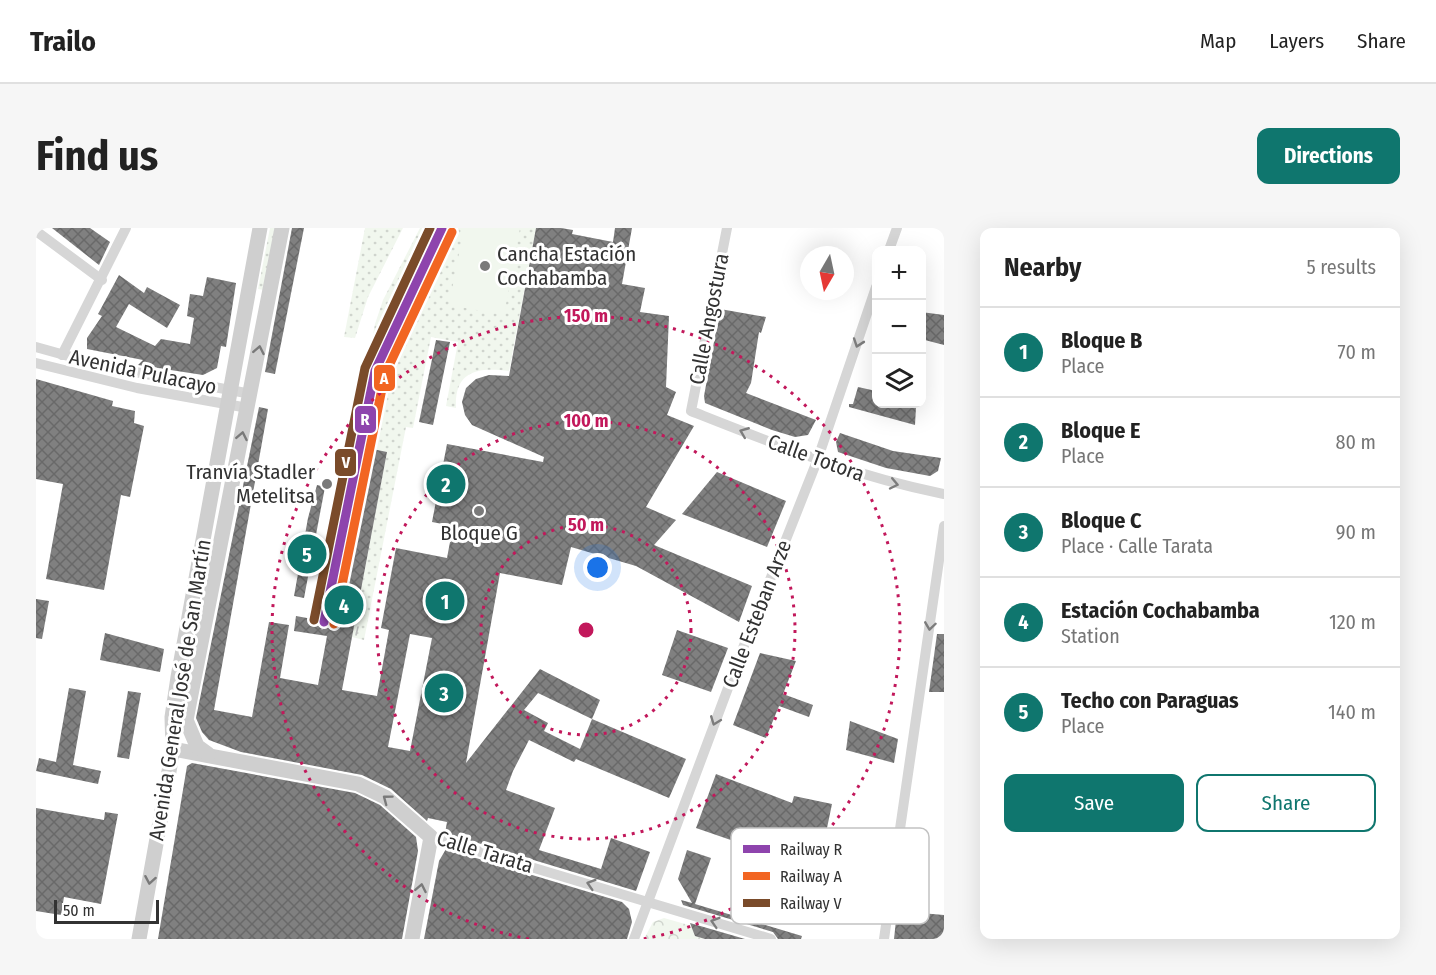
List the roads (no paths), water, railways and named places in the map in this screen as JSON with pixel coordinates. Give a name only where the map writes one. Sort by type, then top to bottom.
[{"type":"main road","name":"Avenida General José de San Martín","points":[[139,939],[173,749],[171,717],[260,228]]},
{"type":"main road","name":"Avenida General José de San Martín","points":[[208,754],[197,746],[186,720],[282,228]]},
{"type":"main road","name":"Calle Tarata","points":[[173,749],[208,754],[370,788],[385,797],[431,837]]},
{"type":"main road","points":[[411,939],[431,837]]},
{"type":"street","points":[[62,355],[102,280],[126,228]]},
{"type":"street","name":"Calle Angostura","points":[[691,411],[727,228]]},
{"type":"street","points":[[890,246],[897,228]]},
{"type":"street","points":[[36,231],[102,280]]},
{"type":"street","name":"Calle Esteban Arze","points":[[634,939],[743,648],[818,461],[872,299]]},
{"type":"street","name":"Avenida Pulacayo","points":[[36,347],[228,398]]},
{"type":"street","name":"Avenida Pulacayo","points":[[36,363],[126,386],[250,401]]},
{"type":"street","name":"Calle Totora","points":[[691,411],[818,461],[884,482],[944,494]]},
{"type":"street","points":[[900,828],[944,526]]},
{"type":"street","name":"Calle Tarata","points":[[431,837],[771,939]]},
{"type":"street","points":[[884,939],[886,924]]},
{"type":"tram line","points":[[322,629],[324,622]]},
{"type":"tram line","points":[[356,635],[358,627]]},
{"type":"rail line","name":"V","points":[[314,620],[365,368],[430,228]]},
{"type":"rail line","name":"R","points":[[324,622],[375,371],[442,228]]},
{"type":"rail line","name":"A","points":[[334,624],[385,374],[452,232]]},
{"type":"place","name":"Cancha Estación Cochabamba","points":[[485,266]]},
{"type":"place","name":"Tranvía Stadler Metelitsa","points":[[327,484]]},
{"type":"place","name":"Bloque E","points":[[446,484]]},
{"type":"place","name":"Bloque G","points":[[479,511]]},
{"type":"place","name":"Techo con Paraguas","points":[[307,554]]},
{"type":"place","name":"Bloque B","points":[[445,601]]},
{"type":"place","name":"Estación Cochabamba","points":[[344,605]]},
{"type":"place","name":"Bloque C","points":[[444,693]]}]
